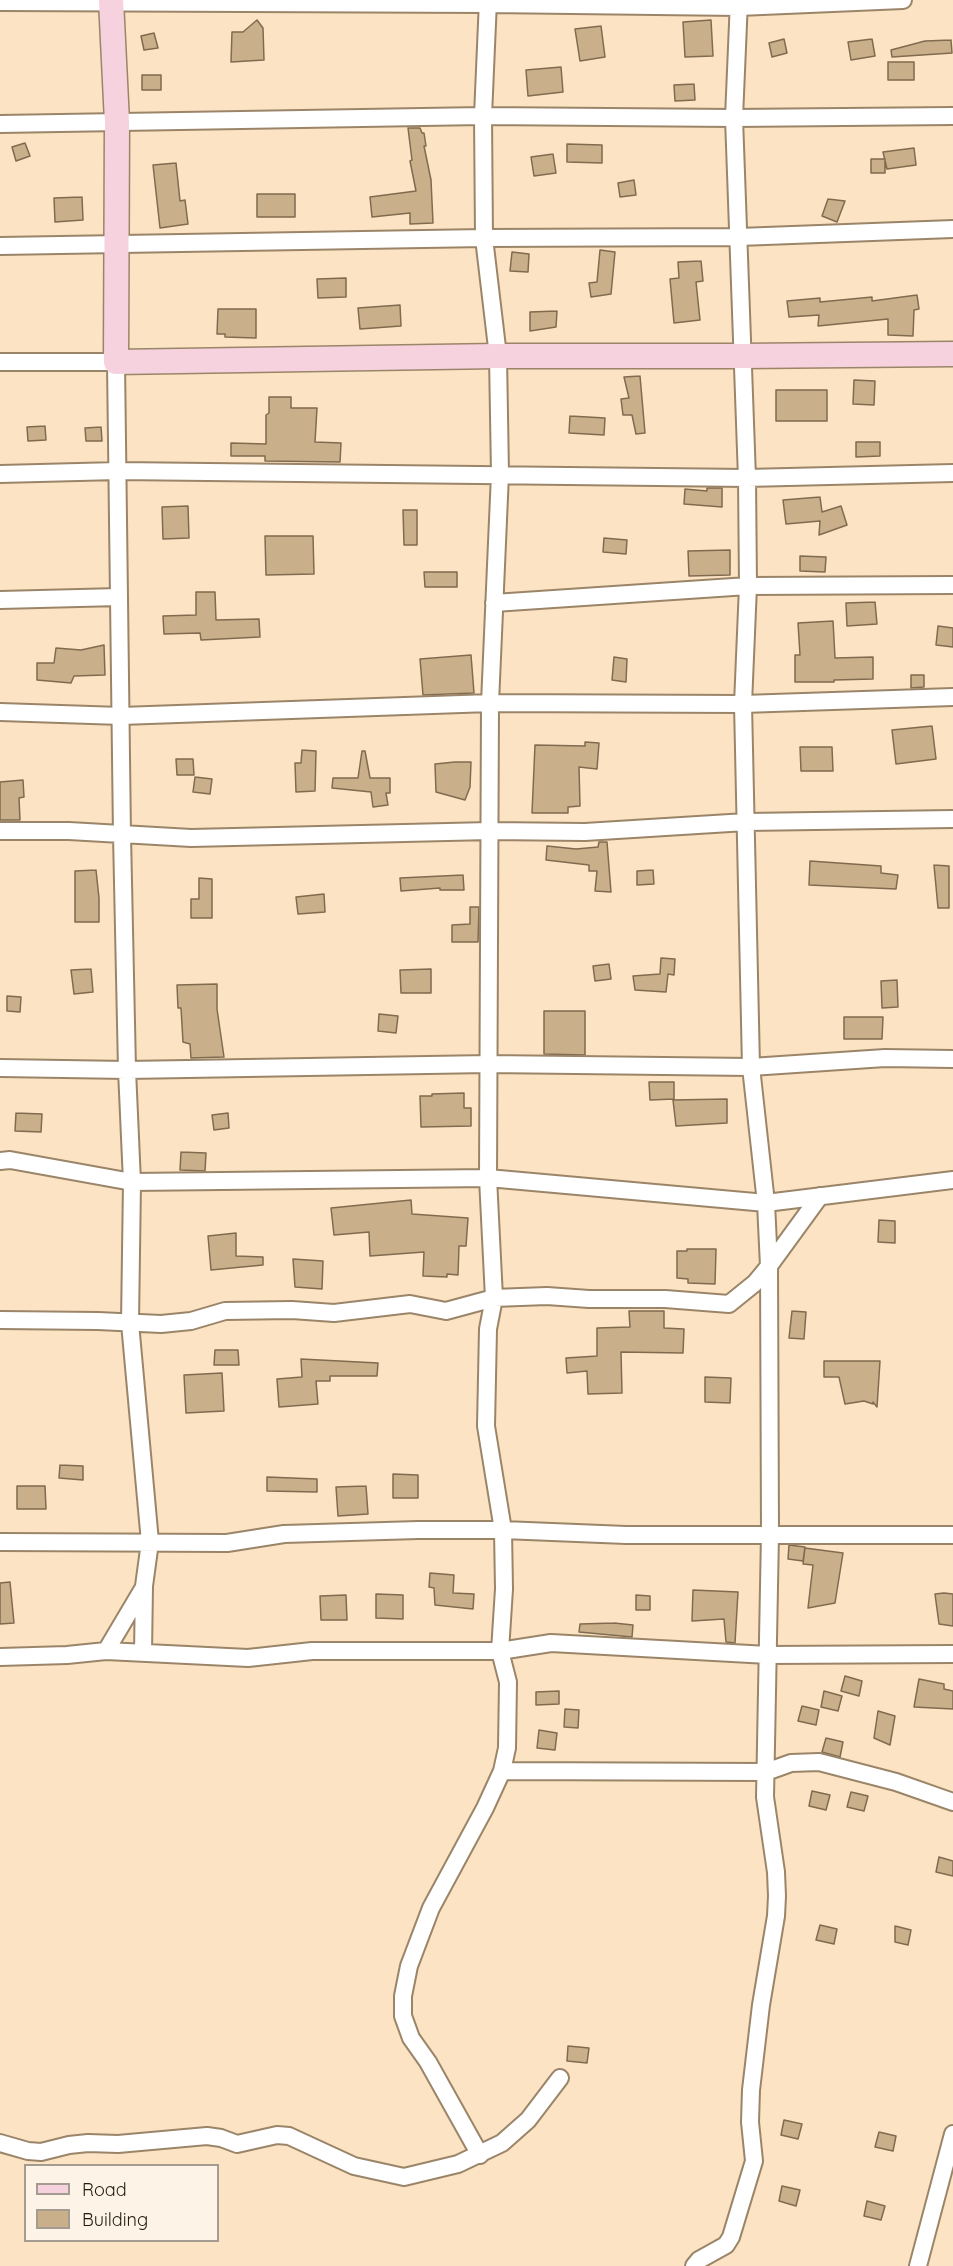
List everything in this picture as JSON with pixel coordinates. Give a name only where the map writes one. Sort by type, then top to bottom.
[{"type":"street","points":[[0,2],[739,3],[903,0]]},
{"type":"street","points":[[111,1],[117,122],[115,245],[118,597],[127,1070],[132,1182],[130,1323],[150,1542],[144,1586],[143,1653]]},
{"type":"street","points":[[480,2155],[428,2062],[411,2038],[404,2016],[403,1996],[409,1966],[430,1908],[474,1830],[502,1771],[507,1748],[508,1682],[500,1651],[504,1589],[503,1530],[486,1426],[488,1329],[494,1298],[488,1178],[490,703],[500,474],[498,356],[484,238],[483,116],[488,2]]},
{"type":"street","points":[[694,2266],[699,2260],[726,2245],[731,2237],[754,2161],[750,2122],[752,2090],[761,2005],[776,1916],[777,1896],[776,1872],[765,1797],[770,1534],[769,1266],[766,1203],[751,1067],[743,704],[748,586],[747,477],[734,118],[739,3]]},
{"type":"street","points":[[0,124],[483,116],[734,118],[953,116]]},
{"type":"street","points":[[0,246],[484,238],[739,237],[953,229]]},
{"type":"street","points":[[0,362],[498,356],[742,357],[953,354]]},
{"type":"street","points":[[0,474],[118,471],[747,477],[953,473]]},
{"type":"street","points":[[494,603],[748,586],[953,585]]},
{"type":"street","points":[[0,600],[118,597]]},
{"type":"street","points":[[0,712],[121,716],[490,703],[743,704],[953,697]]},
{"type":"street","points":[[0,831],[69,831],[191,838],[490,831],[585,832],[746,822],[953,819]]},
{"type":"street","points":[[0,1068],[127,1070],[488,1064],[751,1067],[885,1058],[953,1059]]},
{"type":"street","points":[[0,1161],[10,1160],[132,1182],[488,1178],[766,1203],[953,1180]]},
{"type":"street","points":[[0,1320],[161,1324],[191,1321],[225,1311],[292,1310],[334,1313],[410,1304],[446,1311],[494,1298],[547,1296],[589,1299],[665,1299],[729,1304],[755,1282],[769,1266],[820,1196]]},
{"type":"street","points":[[0,1542],[227,1543],[284,1534],[503,1530],[626,1535],[953,1535]]},
{"type":"street","points":[[106,1651],[144,1586]]},
{"type":"street","points":[[0,1658],[106,1651],[248,1658],[312,1651],[500,1651],[551,1643],[768,1655],[953,1654]]},
{"type":"street","points":[[502,1771],[766,1772],[791,1763],[819,1762],[896,1782],[953,1802]]},
{"type":"street","points":[[0,2143],[28,2151],[41,2152],[88,2143],[118,2144],[207,2136],[237,2144],[277,2135],[289,2136],[354,2166],[404,2177],[458,2164],[502,2143],[528,2120],[560,2078]]},
{"type":"street","points":[[918,2266],[953,2134]]},
{"type":"building","points":[[257,20],[263,28],[264,60],[231,62],[232,32],[243,32]]},
{"type":"building","points":[[711,20],[713,56],[685,57],[683,22]]},
{"type":"building","points":[[601,26],[605,57],[580,61],[575,29]]},
{"type":"building","points":[[154,33],[158,48],[144,50],[141,36]]},
{"type":"building","points":[[784,39],[787,53],[772,57],[769,43]]},
{"type":"building","points":[[872,39],[875,56],[851,60],[848,42]]},
{"type":"building","points":[[951,40],[952,53],[892,57],[891,50],[925,41]]},
{"type":"building","points":[[888,62],[914,62],[914,80],[888,80]]},
{"type":"building","points":[[561,67],[563,92],[528,96],[526,70]]},
{"type":"building","points":[[142,75],[161,75],[161,90],[142,90]]},
{"type":"building","points":[[694,84],[695,100],[675,101],[674,85]]},
{"type":"building","points":[[408,128],[420,128],[424,133],[426,146],[424,146],[431,180],[433,223],[410,224],[410,213],[372,217],[370,197],[416,191],[410,161],[412,160]]},
{"type":"building","points":[[25,143],[30,156],[16,161],[12,147]]},
{"type":"building","points":[[567,144],[602,145],[602,163],[567,162]]},
{"type":"building","points":[[914,148],[916,165],[887,169],[883,152]]},
{"type":"building","points":[[553,154],[556,173],[534,176],[531,157]]},
{"type":"building","points":[[871,159],[885,159],[885,173],[871,173]]},
{"type":"building","points":[[176,163],[180,201],[185,200],[188,224],[160,228],[153,165]]},
{"type":"building","points":[[634,180],[636,195],[620,197],[618,183]]},
{"type":"building","points":[[257,194],[295,194],[295,217],[257,217]]},
{"type":"building","points":[[82,197],[83,220],[55,222],[54,198]]},
{"type":"building","points":[[828,199],[845,201],[837,222],[822,216]]},
{"type":"building","points":[[600,250],[615,252],[611,294],[591,297],[589,283],[597,282]]},
{"type":"building","points":[[512,252],[529,254],[528,272],[510,271]]},
{"type":"building","points":[[701,261],[703,281],[696,282],[700,320],[674,323],[670,279],[679,278],[678,262]]},
{"type":"building","points":[[346,278],[346,297],[318,298],[317,279]]},
{"type":"building","points":[[917,295],[919,309],[914,310],[913,336],[888,335],[888,319],[818,326],[819,315],[789,317],[787,301],[820,298],[820,302],[872,297],[872,301]]},
{"type":"building","points":[[400,305],[401,326],[360,329],[358,308]]},
{"type":"building","points":[[218,309],[256,309],[256,338],[225,337],[225,334],[217,334]]},
{"type":"building","points":[[557,311],[556,327],[530,331],[530,312]]},
{"type":"building","points":[[640,376],[645,433],[636,434],[632,415],[623,415],[621,399],[629,398],[624,377]]},
{"type":"building","points":[[854,380],[875,381],[874,405],[853,404]]},
{"type":"building","points":[[776,390],[827,390],[827,421],[776,421]]},
{"type":"building","points":[[269,397],[291,397],[291,408],[317,408],[315,442],[341,443],[340,462],[265,461],[265,456],[231,456],[231,443],[266,444],[266,415],[269,413]]},
{"type":"building","points":[[570,416],[605,418],[604,435],[569,433]]},
{"type":"building","points":[[45,426],[46,440],[28,441],[27,427]]},
{"type":"building","points":[[101,427],[102,441],[86,441],[85,428]]},
{"type":"building","points":[[856,442],[880,442],[880,456],[856,457]]},
{"type":"building","points":[[707,488],[722,488],[722,507],[684,504],[685,489],[707,491]]},
{"type":"building","points":[[820,497],[822,512],[841,506],[847,525],[819,535],[820,521],[786,524],[783,500]]},
{"type":"building","points":[[188,506],[189,538],[163,539],[162,507]]},
{"type":"building","points":[[403,510],[417,510],[417,545],[404,545]]},
{"type":"building","points":[[265,536],[313,536],[314,574],[266,575]]},
{"type":"building","points":[[604,538],[627,540],[626,554],[603,552]]},
{"type":"building","points":[[730,550],[730,575],[689,576],[688,551]]},
{"type":"building","points":[[800,556],[826,557],[825,572],[800,571]]},
{"type":"building","points":[[424,572],[457,572],[457,587],[425,587]]},
{"type":"building","points":[[196,592],[215,592],[216,620],[259,619],[260,637],[201,640],[200,633],[164,634],[163,616],[196,615]]},
{"type":"building","points":[[875,602],[877,624],[847,626],[846,603]]},
{"type":"building","points":[[833,621],[835,658],[873,657],[873,679],[795,682],[795,655],[800,655],[798,623]]},
{"type":"building","points":[[938,626],[953,628],[953,647],[936,645]]},
{"type":"building","points":[[104,645],[105,675],[74,676],[71,683],[37,680],[37,663],[54,663],[56,648],[81,650]]},
{"type":"building","points":[[471,655],[474,693],[423,695],[420,659]]},
{"type":"building","points":[[614,657],[627,659],[626,682],[612,680]]},
{"type":"building","points":[[911,675],[924,675],[924,687],[911,688]]},
{"type":"building","points":[[932,726],[936,759],[896,764],[892,730]]},
{"type":"building","points":[[585,742],[599,743],[597,769],[579,767],[580,806],[568,807],[568,813],[532,813],[535,745],[585,746]]},
{"type":"building","points":[[800,747],[832,747],[833,771],[801,771]]},
{"type":"building","points":[[302,750],[316,751],[315,791],[296,792],[295,763],[301,763]]},
{"type":"building","points":[[362,751],[365,751],[370,778],[390,778],[390,793],[386,793],[388,805],[373,807],[371,792],[332,788],[333,778],[358,778]]},
{"type":"building","points":[[176,759],[193,759],[194,775],[177,775]]},
{"type":"building","points":[[471,762],[470,787],[465,800],[436,792],[435,764]]},
{"type":"building","points":[[195,777],[212,779],[210,794],[193,792]]},
{"type":"building","points":[[23,780],[24,797],[19,798],[20,820],[0,820],[0,782]]},
{"type":"building","points":[[599,842],[607,842],[611,892],[595,891],[597,871],[589,871],[589,865],[546,860],[547,846],[576,849],[598,847]]},
{"type":"building","points":[[810,861],[881,866],[881,873],[898,875],[896,889],[809,885]]},
{"type":"building","points":[[934,865],[949,866],[949,908],[938,908]]},
{"type":"building","points":[[96,870],[99,922],[75,922],[75,871]]},
{"type":"building","points":[[653,870],[654,884],[637,885],[637,871]]},
{"type":"building","points":[[463,875],[464,890],[440,890],[440,888],[401,891],[400,878]]},
{"type":"building","points":[[199,878],[212,879],[212,918],[191,918],[191,899],[199,899]]},
{"type":"building","points":[[324,894],[325,912],[298,914],[296,897]]},
{"type":"building","points":[[470,907],[479,907],[478,942],[452,942],[452,925],[470,924]]},
{"type":"building","points":[[661,958],[675,959],[674,975],[668,974],[666,992],[635,990],[633,976],[660,974]]},
{"type":"building","points":[[609,964],[611,979],[595,981],[593,966]]},
{"type":"building","points":[[91,969],[93,992],[74,994],[71,970]]},
{"type":"building","points":[[431,969],[431,993],[401,993],[400,970]]},
{"type":"building","points":[[897,980],[898,1007],[882,1008],[881,981]]},
{"type":"building","points":[[217,984],[217,1009],[224,1057],[191,1058],[190,1044],[183,1042],[177,985]]},
{"type":"building","points":[[7,996],[21,997],[20,1012],[7,1011]]},
{"type":"building","points":[[544,1011],[585,1011],[585,1055],[544,1054]]},
{"type":"building","points":[[379,1014],[398,1016],[396,1033],[378,1031]]},
{"type":"building","points":[[844,1017],[883,1017],[882,1039],[844,1039]]},
{"type":"building","points":[[649,1082],[674,1082],[674,1099],[650,1100]]},
{"type":"building","points":[[464,1093],[464,1108],[471,1108],[471,1126],[421,1127],[420,1096]]},
{"type":"building","points":[[727,1099],[727,1123],[676,1126],[673,1100]]},
{"type":"building","points":[[16,1113],[42,1114],[41,1132],[15,1131]]},
{"type":"building","points":[[228,1113],[229,1128],[214,1130],[212,1115]]},
{"type":"building","points":[[181,1152],[206,1153],[205,1171],[180,1170]]},
{"type":"building","points":[[411,1200],[412,1214],[468,1218],[466,1246],[459,1246],[458,1275],[423,1276],[424,1252],[370,1256],[369,1232],[334,1235],[331,1208]]},
{"type":"building","points":[[879,1220],[895,1221],[895,1243],[878,1242]]},
{"type":"building","points":[[236,1233],[236,1256],[263,1257],[263,1265],[211,1270],[208,1236]]},
{"type":"building","points":[[687,1249],[716,1249],[715,1284],[688,1283],[688,1279],[677,1278],[677,1251],[687,1251]]},
{"type":"building","points":[[293,1259],[323,1261],[322,1289],[295,1287]]},
{"type":"building","points":[[629,1311],[664,1311],[664,1328],[684,1329],[683,1353],[621,1352],[622,1393],[588,1394],[587,1371],[567,1373],[566,1358],[597,1356],[597,1328],[630,1327]]},
{"type":"building","points":[[792,1311],[806,1312],[804,1339],[789,1338]]},
{"type":"building","points":[[215,1350],[238,1350],[239,1365],[214,1365]]},
{"type":"building","points":[[301,1359],[378,1363],[377,1376],[330,1376],[330,1381],[316,1381],[318,1404],[279,1407],[277,1379],[302,1377]]},
{"type":"building","points":[[824,1361],[880,1361],[877,1407],[873,1402],[873,1404],[864,1401],[845,1404],[839,1377],[824,1377]]},
{"type":"building","points":[[222,1373],[224,1411],[186,1413],[184,1375]]},
{"type":"building","points":[[705,1377],[731,1378],[730,1403],[705,1402]]},
{"type":"building","points":[[60,1465],[83,1466],[83,1480],[59,1478]]},
{"type":"building","points":[[393,1474],[418,1475],[418,1498],[393,1498]]},
{"type":"building","points":[[267,1477],[317,1479],[317,1492],[267,1491]]},
{"type":"building","points":[[17,1486],[45,1486],[46,1509],[17,1509]]},
{"type":"building","points":[[366,1486],[368,1514],[338,1516],[336,1487]]},
{"type":"building","points":[[789,1545],[805,1547],[803,1561],[788,1559]]},
{"type":"building","points":[[805,1548],[843,1553],[835,1603],[808,1608],[813,1565],[803,1564]]},
{"type":"building","points":[[430,1573],[454,1575],[453,1593],[474,1594],[473,1609],[435,1605],[434,1588],[429,1587]]},
{"type":"building","points":[[10,1582],[14,1623],[0,1624],[0,1583]]},
{"type":"building","points":[[693,1590],[738,1592],[735,1643],[726,1642],[724,1619],[692,1621]]},
{"type":"building","points":[[376,1594],[403,1595],[403,1619],[376,1618]]},
{"type":"building","points":[[935,1594],[953,1594],[953,1626],[939,1624]]},
{"type":"building","points":[[346,1595],[347,1620],[321,1620],[320,1596]]},
{"type":"building","points":[[636,1595],[650,1596],[650,1610],[636,1610]]},
{"type":"building","points":[[580,1624],[633,1625],[632,1637],[579,1632]]},
{"type":"building","points":[[845,1676],[862,1681],[859,1696],[841,1691]]},
{"type":"building","points":[[919,1679],[944,1684],[944,1689],[953,1691],[953,1709],[914,1707]]},
{"type":"building","points":[[559,1691],[559,1704],[536,1705],[536,1692]]},
{"type":"building","points":[[824,1691],[842,1696],[838,1711],[821,1707]]},
{"type":"building","points":[[802,1706],[819,1710],[816,1725],[798,1721]]},
{"type":"building","points":[[565,1709],[579,1710],[578,1728],[564,1727]]},
{"type":"building","points":[[878,1711],[895,1716],[890,1745],[874,1738]]},
{"type":"building","points":[[539,1730],[557,1733],[555,1750],[537,1748]]},
{"type":"building","points":[[826,1738],[843,1742],[840,1757],[822,1752]]},
{"type":"building","points":[[812,1791],[830,1795],[826,1810],[809,1806]]},
{"type":"building","points":[[851,1792],[868,1796],[864,1811],[847,1807]]},
{"type":"building","points":[[939,1857],[953,1861],[953,1876],[936,1872]]},
{"type":"building","points":[[820,1925],[837,1929],[834,1944],[816,1940]]},
{"type":"building","points":[[895,1926],[911,1930],[908,1945],[895,1942]]},
{"type":"building","points":[[568,2046],[589,2048],[587,2063],[567,2061]]},
{"type":"building","points":[[784,2120],[802,2124],[798,2139],[781,2135]]},
{"type":"building","points":[[879,2132],[896,2136],[893,2151],[875,2147]]},
{"type":"building","points":[[782,2186],[800,2190],[796,2206],[779,2201]]},
{"type":"building","points":[[867,2201],[885,2206],[881,2220],[864,2216]]}]
